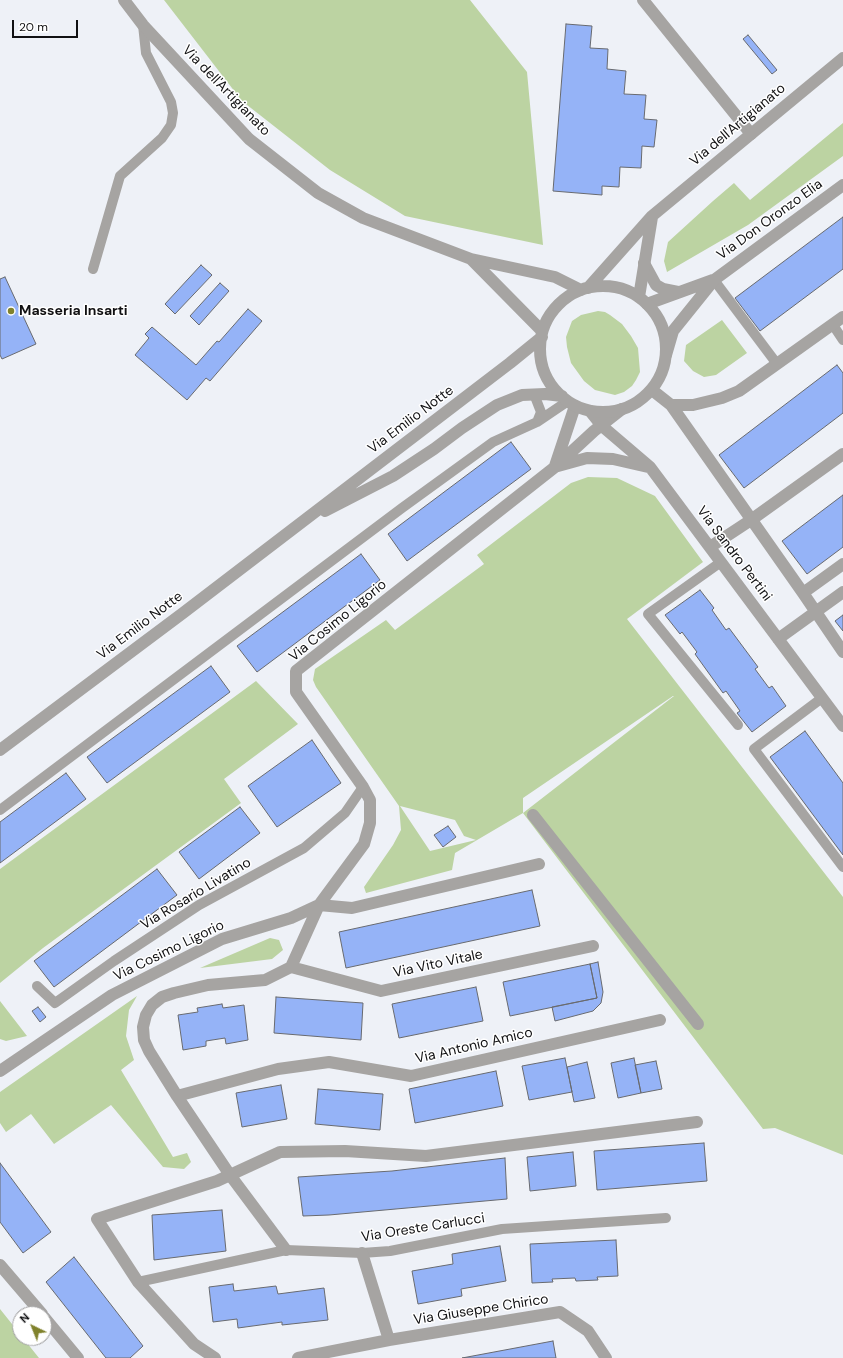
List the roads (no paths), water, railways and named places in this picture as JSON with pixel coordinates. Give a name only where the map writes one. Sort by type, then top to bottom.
[{"type":"street","name":"Via dell'Artigianato","points":[[124,0],[143,25],[248,139],[318,193],[363,218],[471,260],[555,277],[584,289],[652,216],[843,58]]},
{"type":"street","points":[[643,0],[751,134]]},
{"type":"street","name":"Via Don Oronzo Elia","points":[[666,355],[673,331],[714,280],[843,185]]},
{"type":"street","points":[[643,301],[644,263],[652,216]]},
{"type":"street","name":"Via dell'Artigianato","points":[[471,260],[542,334]]},
{"type":"street","points":[[644,263],[656,285],[664,289],[678,292]]},
{"type":"street","name":"Via Don Oronzo Elia","points":[[643,301],[678,292],[714,280]]},
{"type":"street","points":[[595,286],[612,286],[629,291],[643,301],[657,316],[665,335],[666,355],[664,367],[652,390],[638,402],[622,409],[606,412],[590,411],[569,401],[555,390],[544,372],[540,352],[542,334],[550,314],[563,300],[584,289],[595,286]]},
{"type":"street","points":[[671,405],[693,404],[722,398],[739,391],[843,317]]},
{"type":"street","name":"Via Emilio Notte","points":[[0,750],[510,362],[542,334]]},
{"type":"street","points":[[652,390],[671,405],[804,593],[815,612],[843,652]]},
{"type":"street","name":"Via Emilio Notte","points":[[297,525],[393,476],[462,428],[497,406],[522,395],[534,394],[545,394],[569,401]]},
{"type":"street","points":[[555,467],[569,401]]},
{"type":"street","name":"Via Cosimo Ligorio","points":[[0,1071],[112,995],[222,939],[291,918],[318,905],[364,844],[370,823],[370,800],[296,692],[296,672],[555,467],[594,431],[622,409]]},
{"type":"street","name":"Via Sandro Pertini","points":[[590,411],[602,426],[650,467],[843,726]]},
{"type":"street","points":[[710,547],[751,520],[843,454]]},
{"type":"street","name":"Via Cosimo Ligorio","points":[[555,467],[587,458],[613,459],[650,467]]},
{"type":"street","points":[[804,593],[843,564]]},
{"type":"street","points":[[778,639],[843,592]]},
{"type":"street","points":[[533,815],[698,1024]]},
{"type":"street","points":[[286,1250],[230,1175],[149,1051],[144,1040],[143,1027],[146,1015],[152,1005],[162,997],[174,993],[208,985],[265,980],[291,967],[318,905],[352,908],[539,864]]},
{"type":"street","name":"Via Vito Vitale","points":[[291,967],[381,991],[593,946]]},
{"type":"street","name":"Via Antonio Amico","points":[[177,1096],[278,1069],[329,1062],[411,1076],[660,1020]]},
{"type":"street","points":[[215,1358],[194,1344],[138,1282],[97,1219],[217,1182],[280,1152],[345,1151],[426,1156],[697,1122]]},
{"type":"street","points":[[362,1253],[389,1340]]},
{"type":"street","points":[[0,1264],[35,1306]]},
{"type":"street","name":"Via Giuseppe Chirico","points":[[298,1358],[389,1340],[560,1312],[588,1330],[606,1358]]},
{"type":"street","points":[[52,1327],[78,1358]]},
{"type":"lane","points":[[93,269],[120,176],[162,138],[171,125],[173,113],[171,102],[146,53],[143,25]]},
{"type":"lane","points":[[714,280],[776,364]]},
{"type":"lane","points":[[833,325],[843,340]]},
{"type":"lane","points":[[534,394],[541,412],[537,422]]},
{"type":"lane","points":[[0,810],[493,442],[537,422],[569,401]]},
{"type":"lane","points":[[721,562],[648,614],[738,726]]},
{"type":"lane","points":[[822,698],[754,749],[843,867]]},
{"type":"lane","name":"Via Rosario Livatino","points":[[37,986],[55,1003],[114,961],[199,905],[304,848],[345,813],[363,788]]},
{"type":"lane","name":"Via Oreste Carlucci","points":[[138,1282],[286,1250],[362,1253],[390,1251],[502,1229],[666,1218]]},
{"type":"place","name":"Masseria Insarti","points":[[11,311]]}]
